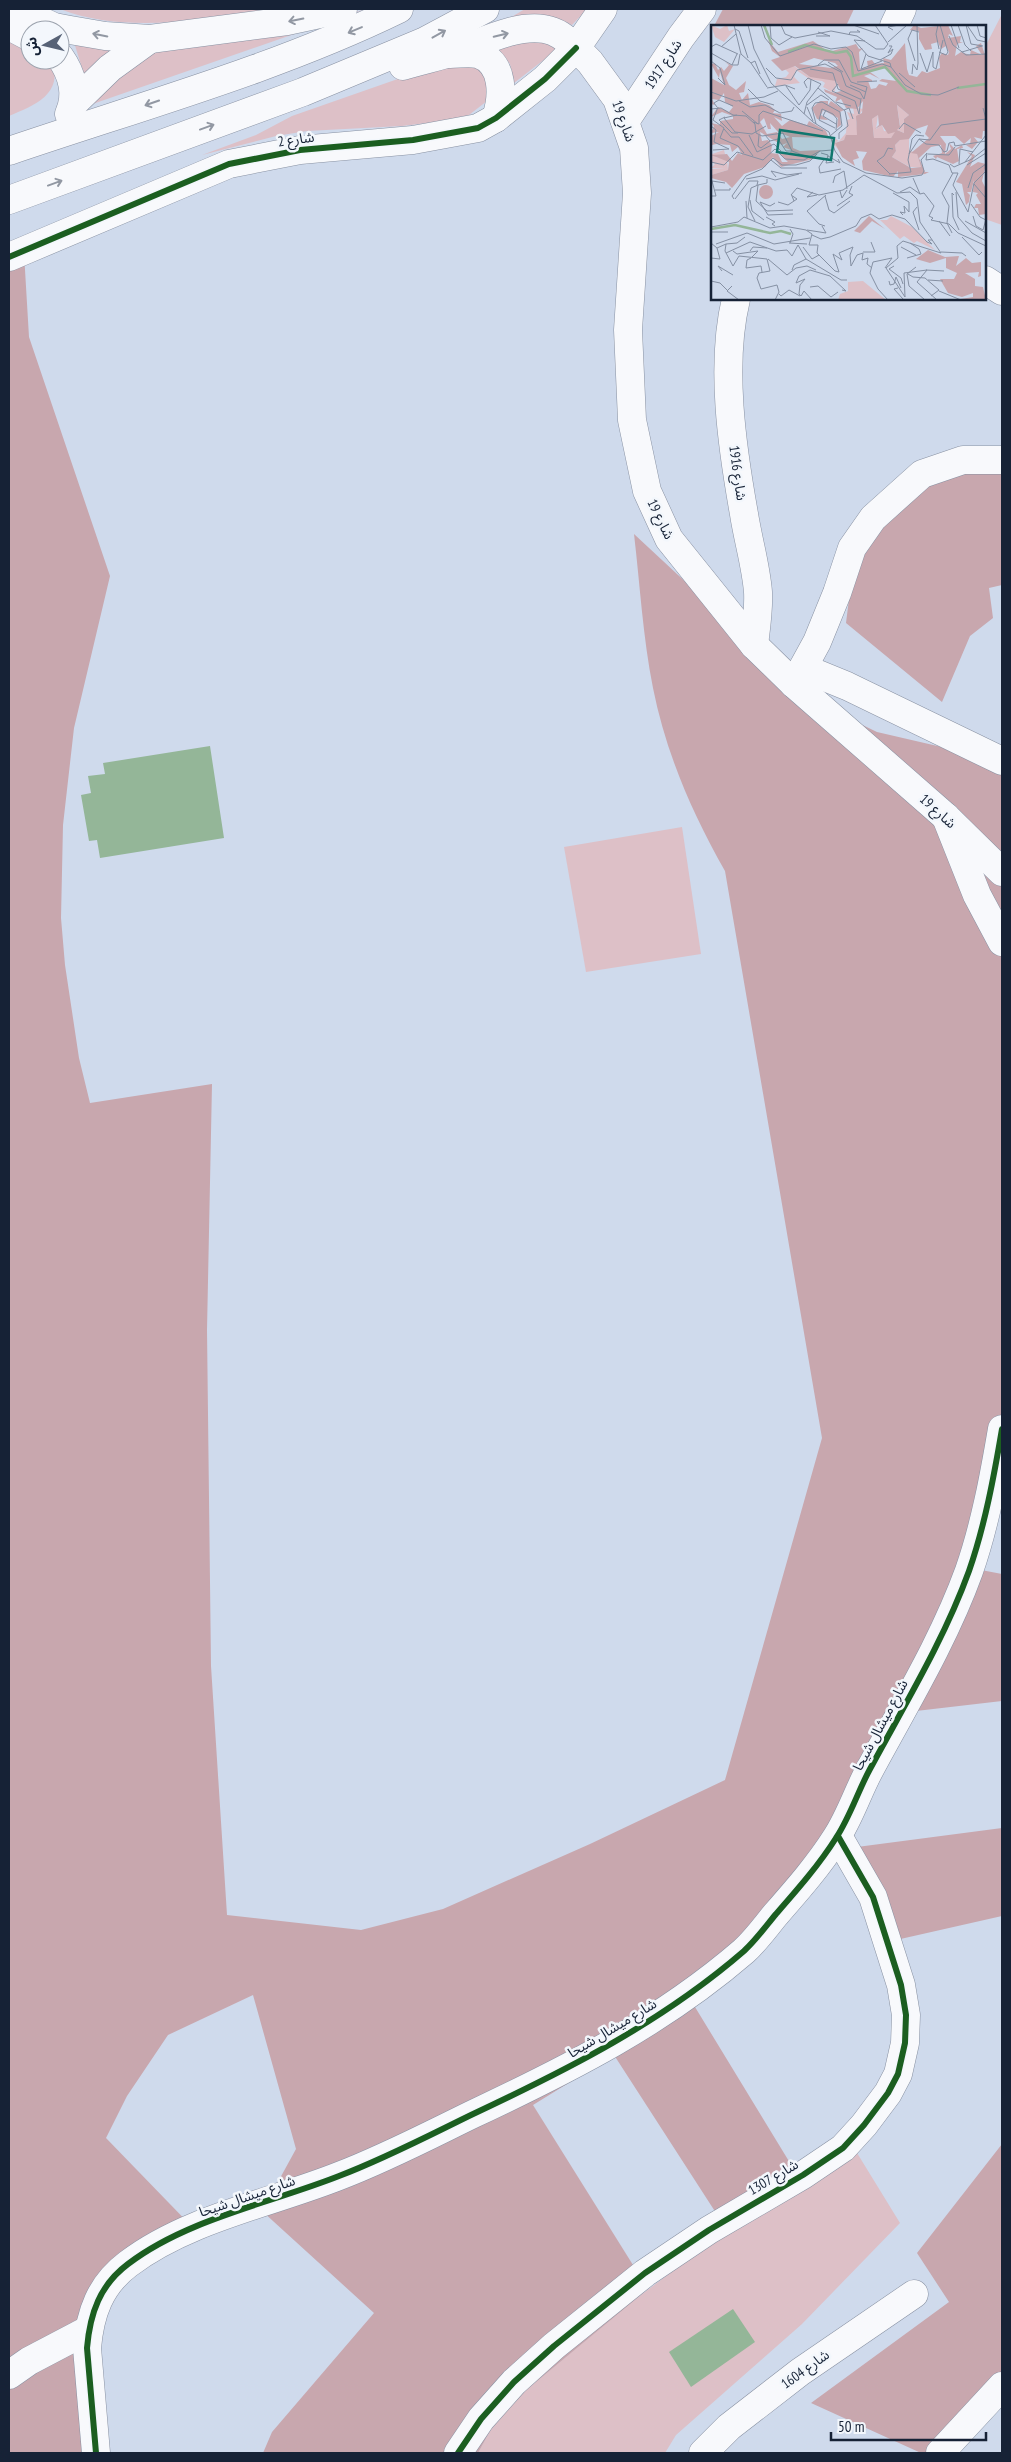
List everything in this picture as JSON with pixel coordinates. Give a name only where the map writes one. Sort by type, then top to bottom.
[{"type":"main road","points":[[16,9],[54,27],[104,36],[150,39],[287,21],[343,9]]},
{"type":"main road","points":[[9,152],[249,69],[354,30],[399,9]]},
{"type":"main road","points":[[9,200],[303,92],[423,42],[485,9]]},
{"type":"main road","name":"شارع 2","points":[[9,257],[229,164],[300,150],[413,140],[478,128],[496,118],[546,79],[576,48],[604,9]]},
{"type":"main road","name":"شارع 1917","points":[[626,120],[681,36],[702,9]]},
{"type":"main road","points":[[894,25],[902,9]]},
{"type":"main road","name":"شارع 19","points":[[444,55],[496,36],[532,29],[544,29],[558,33],[576,48],[604,79],[618,99],[634,148],[636,192],[628,330],[632,420],[647,491],[669,539],[754,645],[798,676],[1002,872]]},
{"type":"main road","points":[[49,138],[65,121],[74,103],[110,68],[150,39]]},
{"type":"main road","points":[[303,92],[444,55],[478,54],[494,68],[502,92],[496,118]]},
{"type":"main road","points":[[68,70],[71,76],[74,103]]},
{"type":"main road","points":[[986,268],[1002,268]]},
{"type":"main road","points":[[986,281],[1002,291]]},
{"type":"main road","name":"شارع 1916","points":[[736,300],[729,338],[731,426],[740,491],[758,592],[754,645]]},
{"type":"main road","points":[[1002,460],[963,460],[922,474],[873,518],[852,548],[834,601],[817,642],[798,676],[847,686],[962,739],[1002,761]]},
{"type":"main road","points":[[946,818],[977,895],[1002,942]]},
{"type":"main road","name":"شارع ميشال شيحا","points":[[96,2453],[87,2348],[88,2330],[103,2288],[127,2264],[159,2243],[205,2224],[364,2167],[553,2076],[637,2030],[688,1996],[747,1948],[838,1836],[860,1788],[942,1636],[969,1570],[981,1530],[1002,1429]]},
{"type":"main road","name":"شارع 1307","points":[[458,2453],[482,2419],[514,2382],[554,2346],[653,2268],[709,2230],[843,2148],[864,2125],[888,2093],[898,2074],[905,2043],[906,2015],[901,1985],[873,1897],[838,1836]]},
{"type":"main road","name":"شارع 1604","points":[[703,2453],[729,2427],[800,2372],[914,2294]]},
{"type":"main road","points":[[9,2375],[29,2361],[88,2330]]},
{"type":"main road","points":[[940,2453],[1002,2386]]},
{"type":"shaded area","points":[[60,9],[262,9],[263,14],[160,23],[135,23],[84,17]]},
{"type":"shaded area","points":[[366,9],[84,107],[155,49],[313,24]]},
{"type":"shaded area","points":[[525,9],[587,9],[572,25],[557,18],[541,15],[525,15],[508,19]]},
{"type":"shaded area","points":[[723,9],[854,9],[846,25],[715,25]]},
{"type":"shaded area","points":[[1002,14],[1002,225],[986,219],[986,45]]},
{"type":"shaded area","points":[[9,34],[20,40],[20,70],[54,70],[55,72],[51,90],[45,97],[9,116]]},
{"type":"shaded area","points":[[525,38],[548,40],[559,48],[514,83],[510,64],[498,49]]},
{"type":"shaded area","points":[[73,39],[122,47],[86,81]]},
{"type":"shaded area","points":[[476,66],[489,80],[487,101],[469,115],[452,120],[402,126],[307,131],[276,136],[202,155],[256,135],[292,116],[432,67]]},
{"type":"shaded area","points":[[24,253],[29,337],[110,576],[74,728],[63,825],[61,918],[65,965],[79,1058],[90,1103],[212,1084],[207,1330],[211,1666],[227,1915],[361,1930],[443,1909],[590,1844],[725,1780],[822,1438],[725,871],[681,782],[658,712],[647,650],[634,534],[720,614],[848,718],[877,732],[946,748],[1002,771],[1002,1475],[981,1570],[1002,1574],[1002,1701],[916,1711],[695,2007],[801,2181],[727,2230],[614,2055],[533,2105],[648,2289],[501,2411],[478,2453],[263,2453],[272,2432],[374,2313],[262,2211],[296,2149],[253,1995],[168,2035],[127,2096],[106,2138],[199,2234],[118,2283],[94,2331],[101,2453],[9,2453],[9,255]]},
{"type":"shaded area","points":[[1002,468],[1002,585],[989,588],[993,618],[970,636],[942,702],[846,623],[851,583],[876,529],[922,488],[960,471]]},
{"type":"shaded area","points":[[210,746],[224,838],[100,858],[97,840],[89,841],[81,795],[91,793],[88,776],[105,774],[103,763]]},
{"type":"shaded area","points":[[682,827],[701,954],[586,972],[564,847]]},
{"type":"shaded area","points":[[1002,1828],[1002,1916],[896,1940],[857,1847]]},
{"type":"shaded area","points":[[1002,2144],[1002,2404],[956,2453],[921,2453],[811,2403],[949,2302],[917,2253]]},
{"type":"shaded area","points":[[854,2148],[900,2223],[802,2324],[676,2435],[665,2453],[478,2453],[501,2411],[633,2301],[748,2214]]},
{"type":"shaded area","points":[[733,2309],[755,2342],[691,2387],[669,2352]]},
{"type":"cycle path","points":[[9,257],[229,164],[300,150],[413,140],[478,128],[496,118],[545,79],[576,48]]},
{"type":"cycle path","points":[[96,2453],[87,2348],[88,2335],[98,2301],[110,2281],[128,2264],[151,2248],[176,2235],[230,2213],[313,2186],[406,2147],[579,2062],[681,2000],[713,1977],[753,1942],[808,1877],[836,1838],[870,1769],[936,1647],[959,1597],[975,1554],[989,1500],[1002,1429]]},
{"type":"cycle path","points":[[458,2453],[481,2419],[514,2382],[554,2346],[645,2273],[709,2230],[803,2175],[843,2148],[864,2125],[888,2093],[898,2074],[905,2043],[906,2015],[901,1985],[873,1897],[838,1836]]}]
